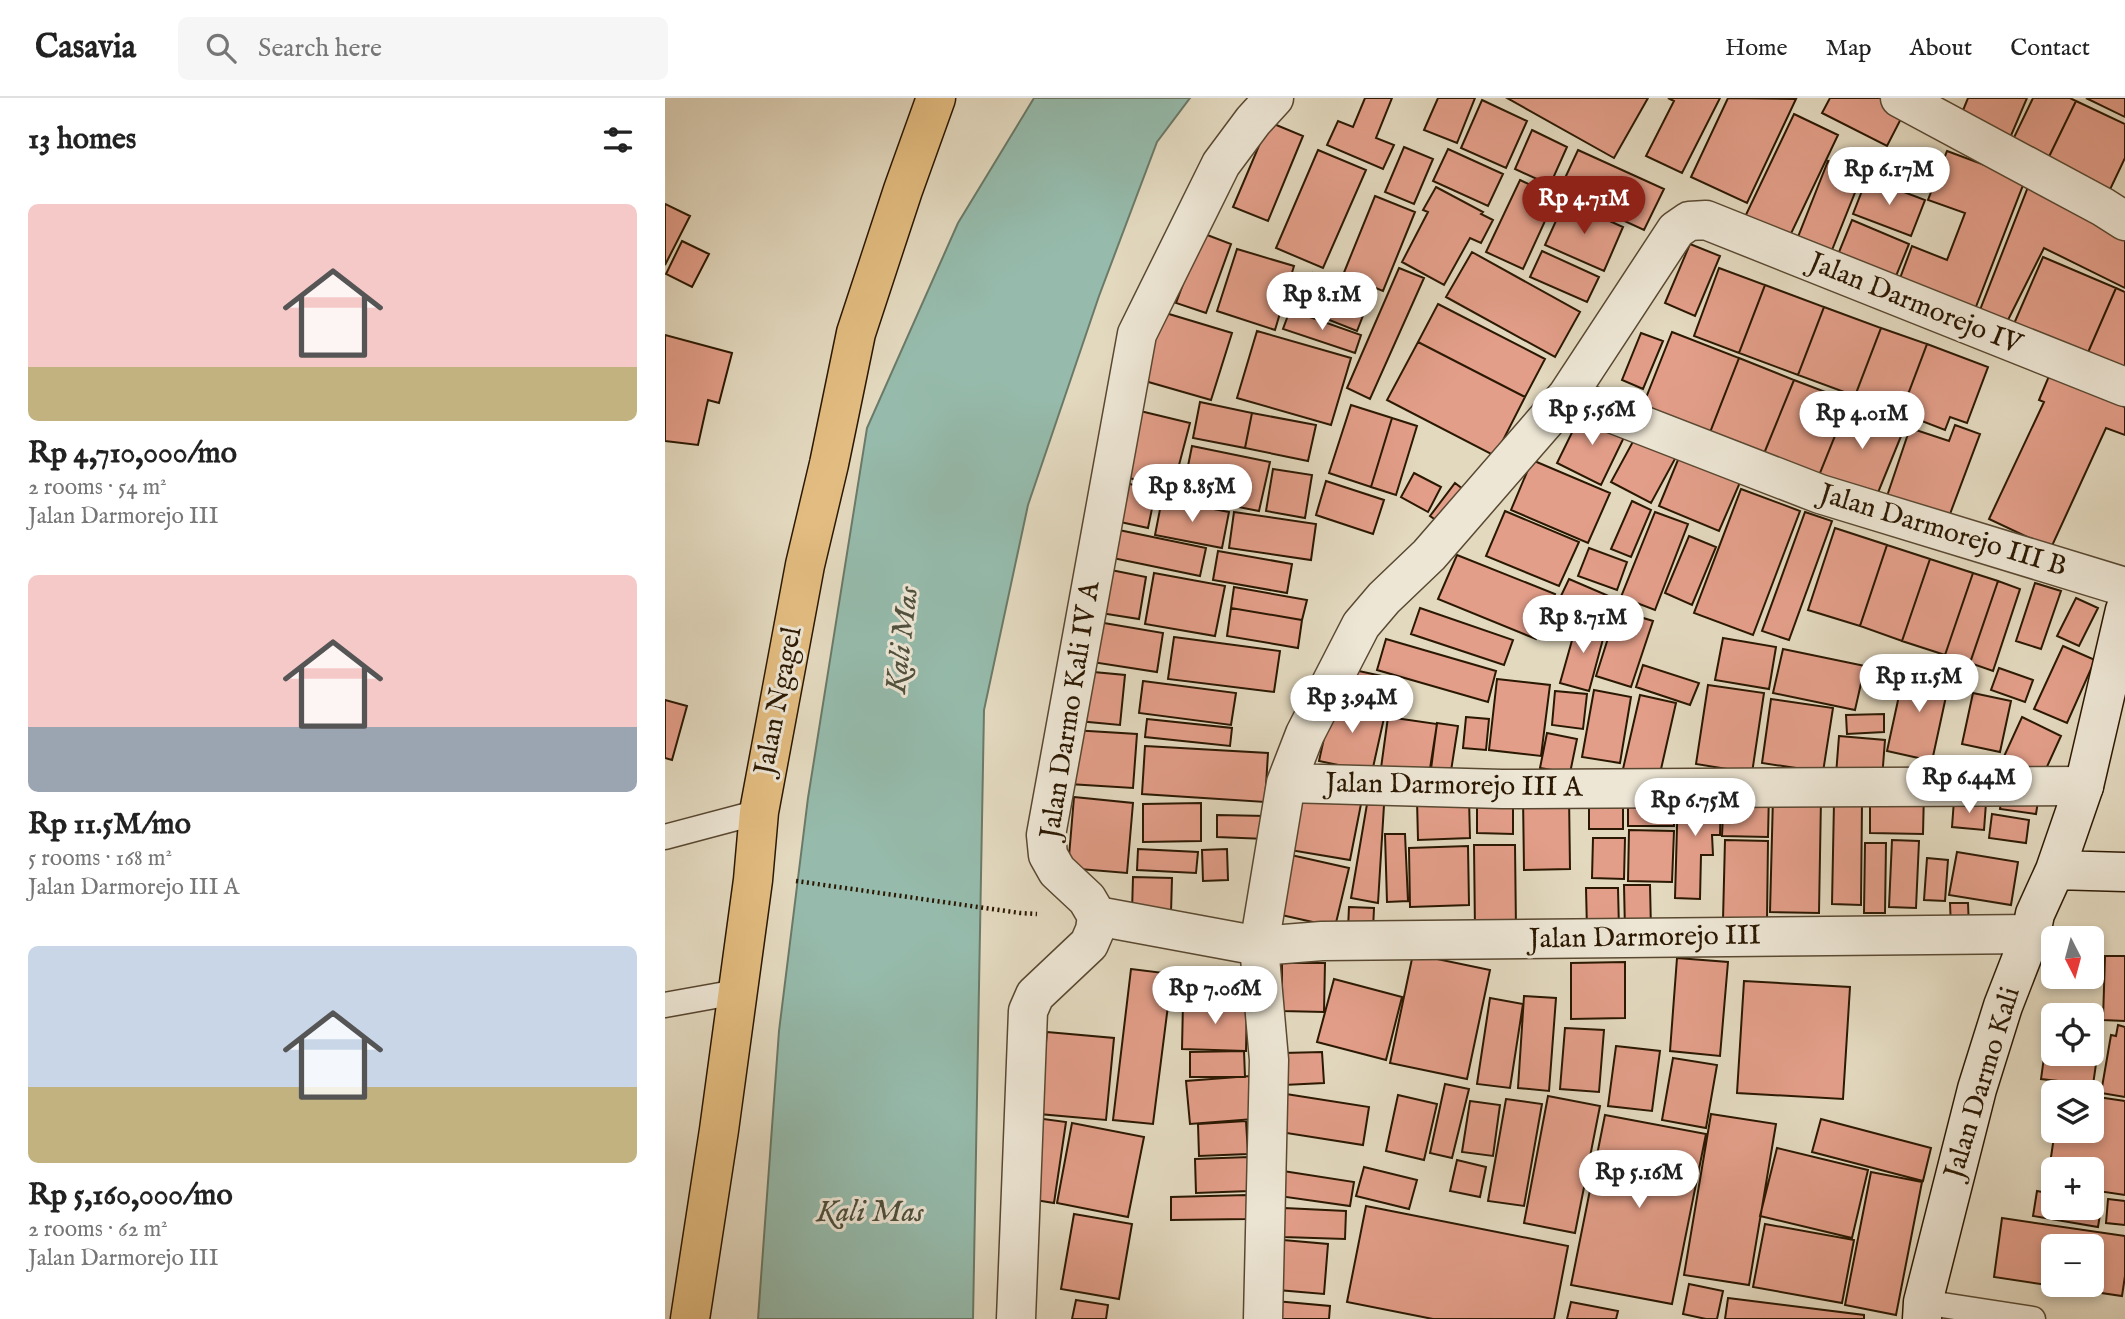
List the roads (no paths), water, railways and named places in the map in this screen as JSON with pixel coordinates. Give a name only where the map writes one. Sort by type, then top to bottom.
[{"type":"highway","name":"Jalan Ngagel","points":[[690,1319],[719,1130],[753,880],[759,812],[805,565],[856,333],[936,98]]},
{"type":"street","name":"Jalan Darmo Kali IV A","points":[[1097,916],[1087,899],[1057,871],[1048,855],[1046,835],[1137,334],[1220,164],[1274,98]]},
{"type":"street","points":[[1900,98],[2125,221]]},
{"type":"street","name":"Jalan Darmorejo IV","points":[[1567,396],[1676,230],[1689,221],[1706,220],[2125,387]]},
{"type":"street","points":[[1263,1319],[1269,1060],[1259,946],[1286,783],[1305,734],[1361,625],[1384,598],[1429,555],[1567,396]]},
{"type":"street","name":"Jalan Darmorejo III B","points":[[1567,396],[1820,494],[2125,587]]},
{"type":"street","name":"Jalan Darmo Kali","points":[[1922,1310],[1977,1089],[2031,934],[2035,914],[2055,870],[2084,786],[2125,610]]},
{"type":"street","name":"Jalan Darmorejo III A","points":[[1286,783],[1502,789],[2084,786]]},
{"type":"street","points":[[2055,870],[2125,872]]},
{"type":"street","name":"Jalan Darmorejo III","points":[[1097,916],[1259,946],[1322,941],[2031,934]]},
{"type":"street","points":[[1016,1319],[1028,1011],[1035,995],[1089,944],[1097,916]]},
{"type":"lane","points":[[665,837],[759,812]]},
{"type":"lane","points":[[665,1005],[737,992]]},
{"type":"lane","points":[[1922,1310],[2033,1319]]},
{"type":"water","name":"Kali Mas","points":[[1034,98],[1190,98],[1157,142],[1099,296],[1028,505],[984,710],[973,1319],[758,1319],[779,1031],[808,798],[867,428],[958,223]]}]
